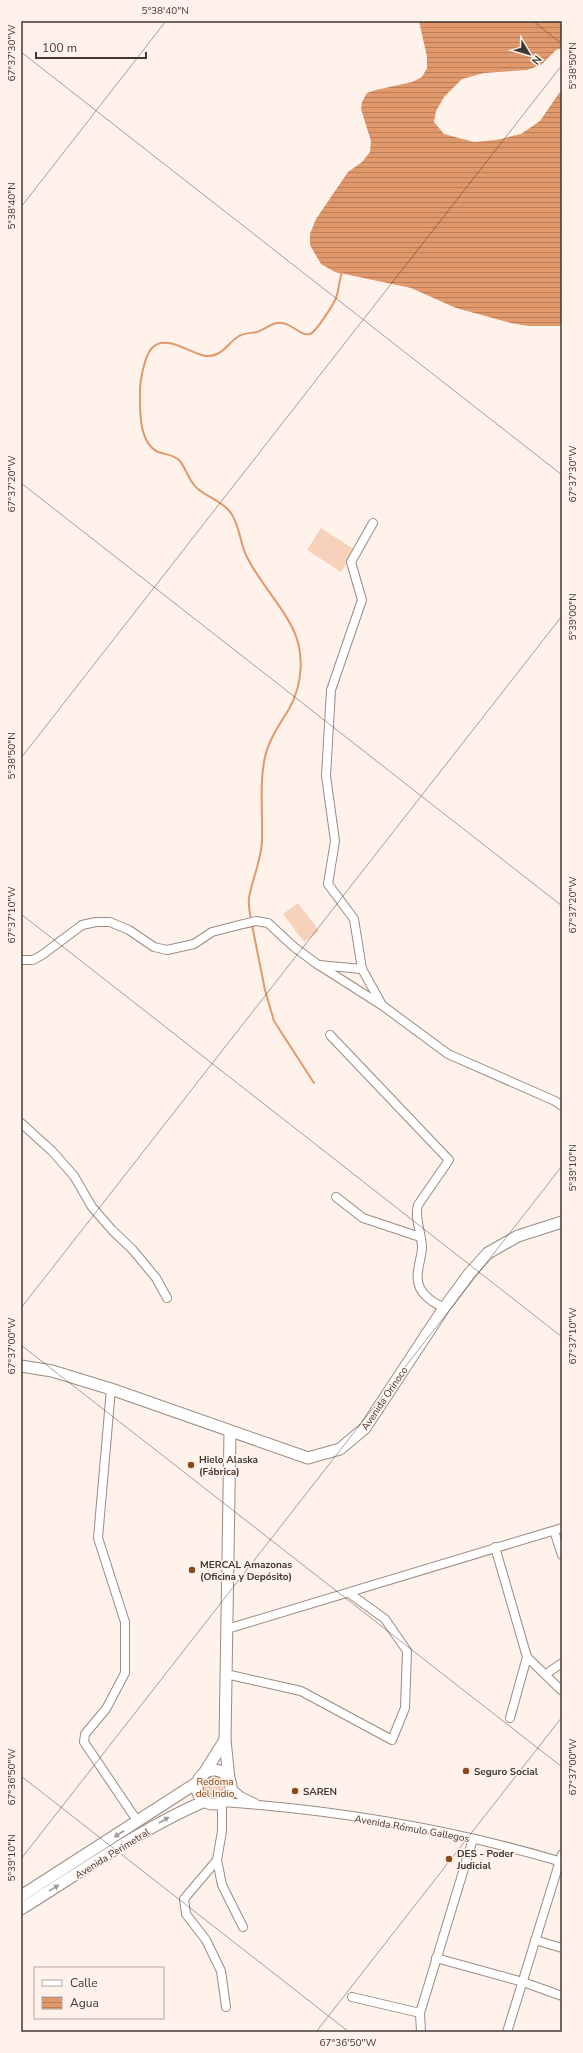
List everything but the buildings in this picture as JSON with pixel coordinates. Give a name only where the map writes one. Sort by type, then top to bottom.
[{"type":"main road","name":"Avenida Orinoco","points":[[21,1366],[52,1371],[111,1389],[230,1432],[308,1458],[340,1449],[365,1428],[444,1308],[469,1274],[488,1253],[518,1236],[562,1222]]},
{"type":"main road","points":[[225,1740],[200,1779],[198,1789],[205,1800],[213,1804],[222,1802],[228,1796],[230,1783],[225,1740],[230,1432]]},
{"type":"main road","points":[[200,1779],[206,1773],[216,1770],[221,1771],[230,1783]]},
{"type":"main road","name":"Avenida Perimetral","points":[[21,1896],[138,1822],[200,1779]]},
{"type":"main road","name":"Avenida Perimetral","points":[[21,1909],[178,1812],[205,1800]]},
{"type":"street","points":[[373,523],[351,562],[362,600],[331,690],[326,776],[334,841],[328,884],[354,919],[362,969],[383,1006]]},
{"type":"street","points":[[21,960],[32,960],[42,955],[82,925],[110,922],[128,930],[154,948],[167,950],[188,945],[212,932],[256,921],[268,924],[294,947],[317,964],[383,1006],[448,1054],[555,1101],[562,1106]]},
{"type":"street","points":[[317,964],[362,969]]},
{"type":"street","points":[[330,1035],[449,1160],[418,1205],[416,1212],[422,1247],[417,1280],[421,1290],[429,1299],[444,1308]]},
{"type":"street","points":[[21,1123],[52,1150],[74,1176],[92,1207],[112,1230],[132,1249],[156,1278],[167,1298]]},
{"type":"street","points":[[336,1197],[363,1218],[420,1237]]},
{"type":"street","points":[[111,1389],[98,1538],[125,1622],[125,1673],[106,1709],[85,1734],[84,1742],[138,1822]]},
{"type":"street","points":[[227,1629],[349,1593],[495,1547],[558,1530],[562,1555]]},
{"type":"street","points":[[495,1547],[527,1657],[510,1718]]},
{"type":"street","points":[[226,1674],[301,1691],[392,1740],[405,1708],[407,1650],[385,1618],[349,1593]]},
{"type":"street","points":[[527,1657],[562,1690]]},
{"type":"street","points":[[546,1674],[562,1664]]},
{"type":"street","name":"Avenida Rómulo Gallegos","points":[[230,1783],[242,1797],[259,1805]]},
{"type":"street","points":[[222,1802],[222,1831],[217,1860],[222,1886],[242,1927]]},
{"type":"street","name":"Avenida Rómulo Gallegos","points":[[222,1802],[259,1805],[375,1821],[473,1839],[561,1859]]},
{"type":"street","points":[[421,2032],[420,2013],[473,1839]]},
{"type":"street","points":[[507,2032],[561,1859]]},
{"type":"street","points":[[217,1860],[184,1899],[186,1914],[206,1940],[221,1971],[226,2007]]},
{"type":"street","points":[[535,1940],[562,1948]]},
{"type":"street","points":[[436,1958],[523,1982],[562,1996]]},
{"type":"street","points":[[352,1997],[420,2013]]},
{"type":"green space","points":[[321,528],[355,550],[341,572],[307,550]]},
{"type":"green space","points":[[298,903],[319,931],[304,942],[283,914]]},
{"type":"green space","name":"Redoma del Indio","points":[[210,1775],[220,1775],[227,1782],[227,1792],[220,1799],[210,1799],[203,1792],[203,1782]]},
{"type":"water","points":[[419,21],[562,21],[562,48],[556,50],[541,65],[527,70],[484,73],[462,79],[444,97],[436,111],[434,122],[444,134],[474,142],[496,140],[521,134],[540,121],[562,89],[562,326],[528,326],[511,323],[456,308],[411,288],[335,272],[321,264],[310,245],[310,234],[316,219],[348,172],[362,162],[370,152],[371,141],[361,109],[362,102],[367,93],[412,82],[422,77],[427,68],[427,57]]},
{"type":"waterway","points":[[251,920],[249,898],[260,856],[262,841],[263,767],[269,744],[294,699],[300,679],[301,668],[299,647],[287,618],[256,574],[246,555],[234,517],[228,509],[195,486],[179,460],[158,452],[151,447],[147,441],[140,415],[141,380],[143,368],[149,351],[157,344],[171,343],[206,356],[212,356],[221,352],[239,336],[257,332],[277,323],[287,324],[303,333],[310,334],[320,324],[334,301],[337,295],[342,272]]},
{"type":"waterway","points":[[252,925],[265,990],[274,1021],[314,1083]]},
{"type":"place","name":"Hielo Alaska (Fábrica)","points":[[191,1465]]},
{"type":"place","name":"MERCAL Amazonas (Oficina y Depósito)","points":[[192,1570]]},
{"type":"place","name":"Seguro Social","points":[[466,1771]]},
{"type":"place","name":"SAREN","points":[[295,1791]]},
{"type":"place","name":"DES - Poder Judicial","points":[[449,1859]]}]
